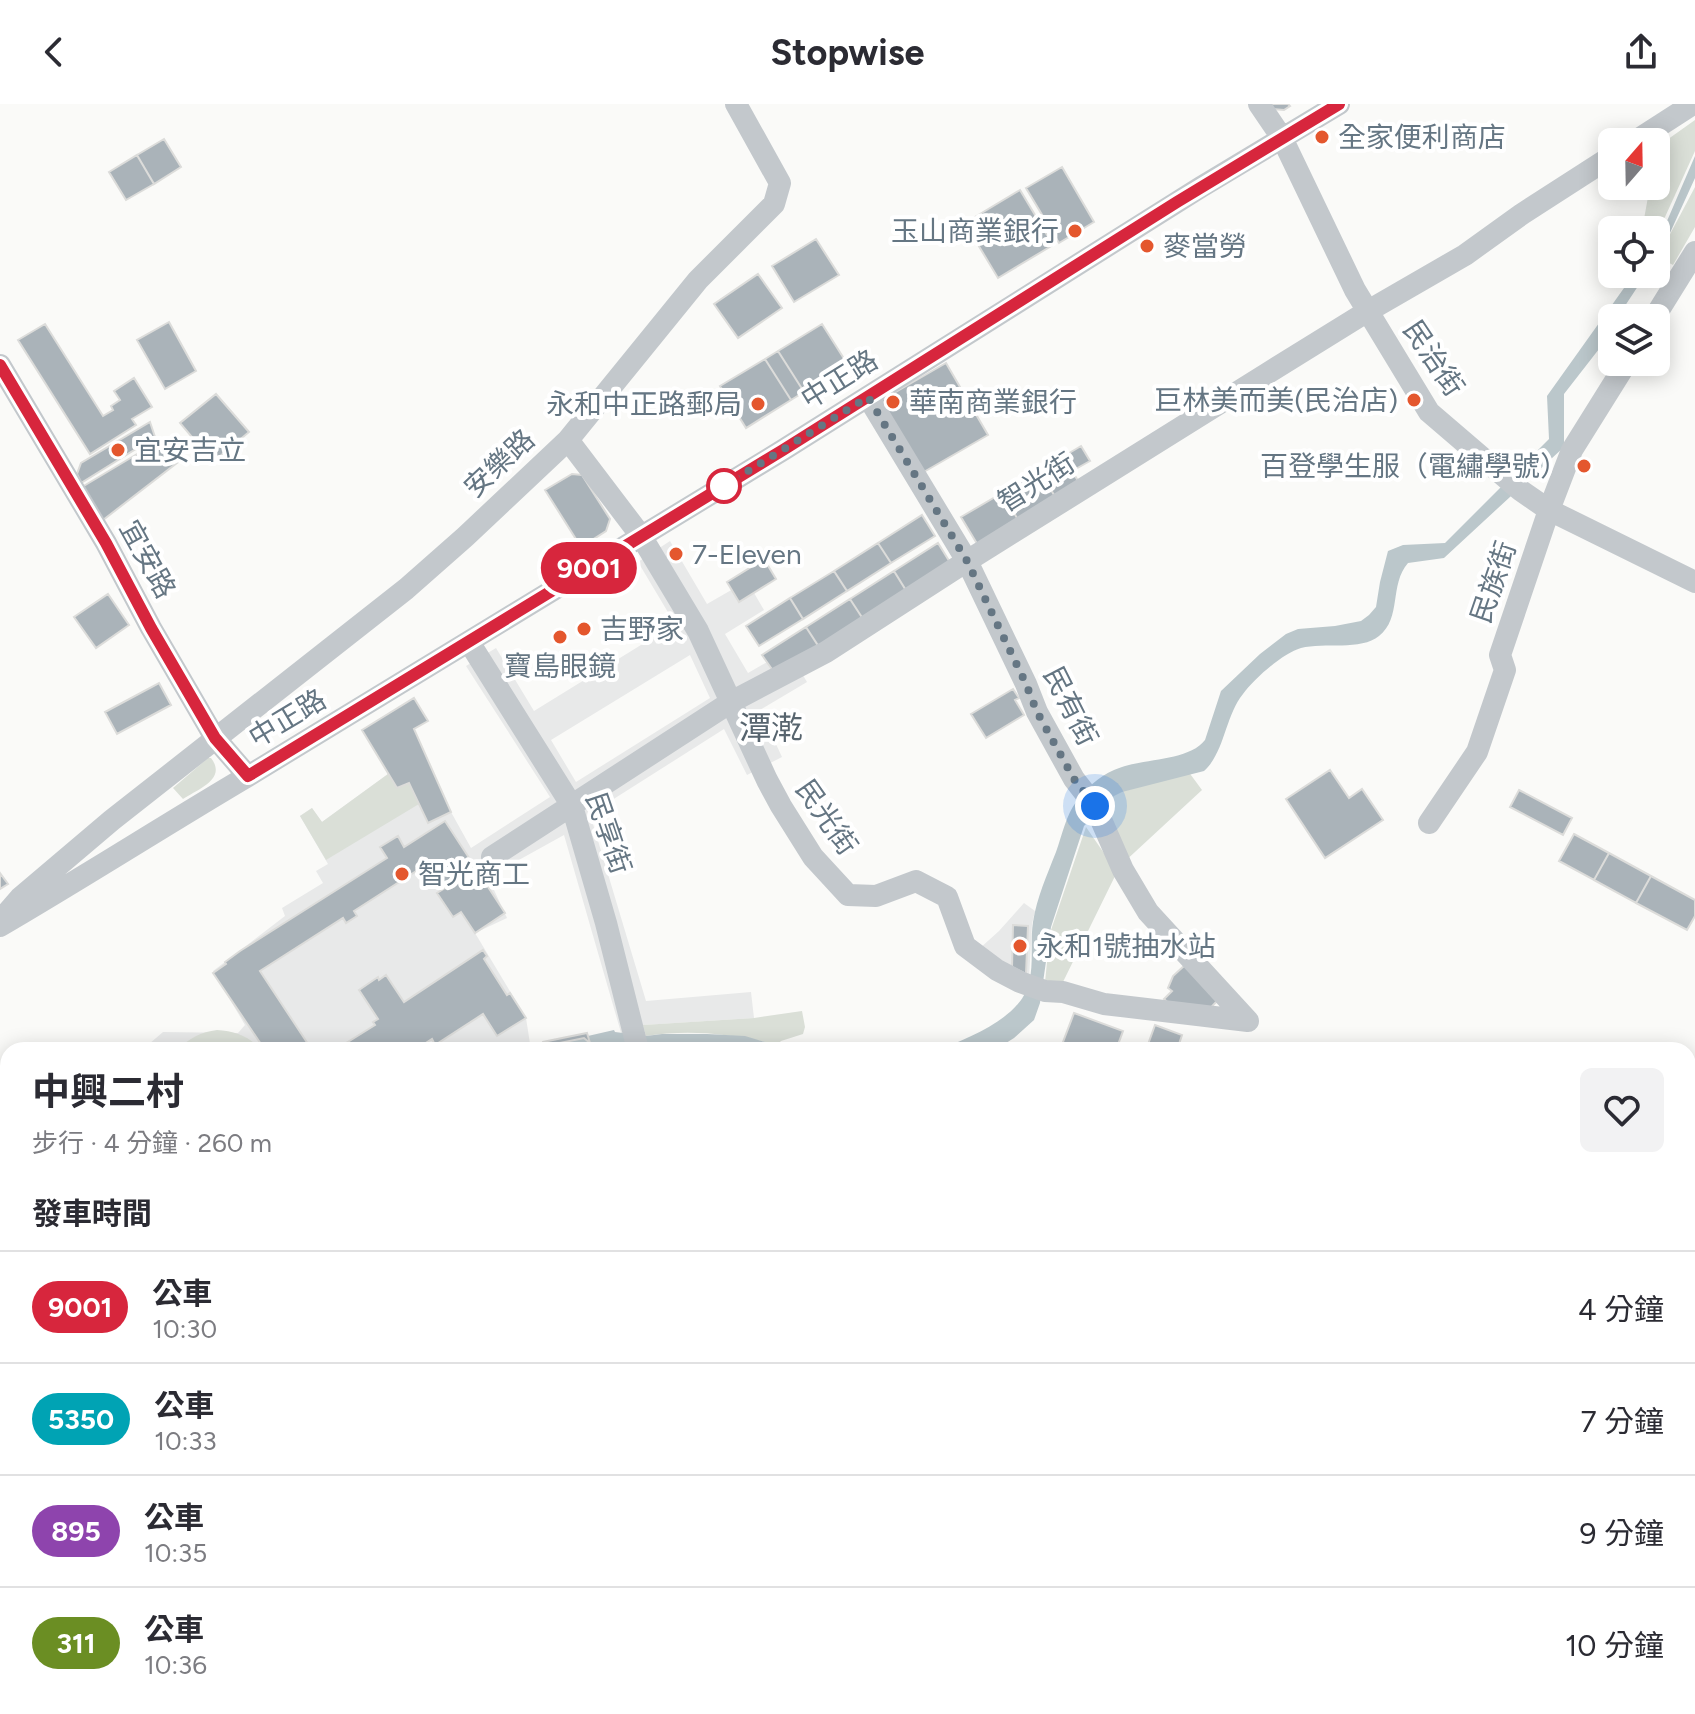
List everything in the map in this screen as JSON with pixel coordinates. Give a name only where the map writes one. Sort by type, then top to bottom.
[{"type":"street","name":"安樂路","points":[[0,923],[32,888],[112,820],[406,589],[568,440],[698,280],[774,204],[780,183],[736,104]]},
{"type":"street","name":"民治街","points":[[1259,104],[1282,138],[1355,290],[1429,412],[1520,490],[1549,510],[1695,582]]},
{"type":"street","name":"中正路","points":[[0,923],[82,878],[469,642],[1339,104]]},
{"type":"street","points":[[1656,128],[1693,104]]},
{"type":"street","name":"智光街","points":[[492,857],[731,702],[826,652],[1368,311],[1465,255],[1598,165]]},
{"type":"street","points":[[1663,304],[1695,252]]},
{"type":"street","name":"宜安路","points":[[0,365],[106,543],[215,738],[248,776]]},
{"type":"street","name":"民族街","points":[[1429,823],[1477,752],[1505,670],[1500,655],[1549,510],[1572,450],[1618,376]]},
{"type":"street","name":"民有街","points":[[868,397],[967,561],[1037,712],[1074,779],[1095,806],[1123,870],[1148,912],[1248,1021]]},
{"type":"street","name":"民光街","points":[[568,440],[641,536],[698,631],[781,806],[813,857],[848,895],[876,896],[916,881],[947,897],[965,946],[997,970],[1020,982],[1104,1004],[1248,1021]]},
{"type":"street","name":"民享街","points":[[469,642],[572,806],[636,1042]]},
{"type":"shaded area","points":[[1695,120],[1695,151],[1665,216],[1645,216],[1647,200],[1670,200],[1670,138]]},
{"type":"shaded area","points":[[1695,156],[1695,178],[1670,233],[1669,216]]},
{"type":"shaded area","points":[[1695,187],[1695,227],[1673,265],[1670,263],[1670,234]]},
{"type":"shaded area","points":[[1624,288],[1637,288],[1626,304],[1613,304]]},
{"type":"shaded area","points":[[1598,324],[1598,350],[1564,394],[1564,447],[1444,558],[1408,563],[1399,581],[1391,620],[1379,636],[1352,645],[1310,646],[1286,655],[1261,674],[1243,694],[1216,754],[1204,771],[1114,796],[1084,826],[1051,927],[1040,1003],[1034,1020],[1008,1042],[957,1042],[1004,1017],[1024,996],[1029,983],[1037,904],[1067,819],[1085,792],[1098,779],[1114,770],[1176,756],[1197,747],[1205,740],[1221,691],[1260,654],[1286,634],[1298,629],[1361,621],[1376,607],[1388,551],[1403,545],[1445,543],[1549,439],[1547,396]]},
{"type":"shaded area","points":[[670,541],[707,604],[747,581],[764,610],[725,634],[748,673],[788,650],[807,682],[760,710],[782,757],[747,775],[724,729],[590,814],[646,1001],[751,992],[754,1018],[644,1025],[648,1042],[624,1042],[564,835],[488,877],[507,918],[475,933],[526,1018],[530,1042],[151,1042],[163,1032],[238,1033],[245,1025],[213,971],[285,916],[282,908],[323,883],[316,871],[328,864],[300,816],[312,808],[322,822],[388,774],[362,730],[414,698],[414,729],[451,812],[471,848],[550,797],[466,666],[496,648],[534,711],[675,624],[638,562]],"holes":[[[690,655],[710,698],[576,782],[551,740]]]},
{"type":"shaded area","points":[[208,758],[215,765],[213,778],[183,799],[173,788]]},
{"type":"shaded area","points":[[1185,767],[1202,790],[1122,864],[1091,804],[1143,775]]},
{"type":"shaded area","points":[[388,774],[397,788],[409,783],[419,804],[326,860],[300,816],[312,808],[322,822]]},
{"type":"shaded area","points":[[1086,827],[1117,872],[1061,986],[1045,982],[1050,933]]},
{"type":"shaded area","name":"永和1號抽水站","points":[[1024,903],[1035,911],[1029,979],[979,949]]},
{"type":"shaded area","points":[[802,1011],[805,1027],[803,1034],[780,1042],[763,1042],[712,1034],[646,1036],[643,1025],[754,1018]]},
{"type":"shaded area","points":[[614,1030],[646,1036],[745,1036],[765,1042],[562,1042]]},
{"type":"shaded area","points":[[206,1032],[230,1032],[253,1042],[186,1042]]},
{"type":"building","points":[[1267,104],[1290,106],[1284,110],[1272,109]]},
{"type":"building","points":[[164,139],[181,167],[154,184],[137,155]]},
{"type":"building","points":[[137,155],[154,184],[126,200],[109,172]]},
{"type":"building","points":[[1062,167],[1094,222],[1059,243],[1026,188]]},
{"type":"building","points":[[1020,190],[1053,245],[998,278],[965,223]]},
{"type":"building","points":[[816,239],[839,275],[794,302],[772,266]]},
{"type":"building","points":[[758,274],[782,308],[738,338],[714,304]]},
{"type":"building","points":[[169,322],[196,371],[165,389],[137,340]]},
{"type":"building","points":[[45,324],[103,416],[113,410],[111,406],[120,400],[114,391],[134,378],[152,407],[132,419],[136,425],[90,454],[18,340]]},
{"type":"building","points":[[822,324],[848,365],[804,392],[778,351]]},
{"type":"building","points":[[778,351],[804,392],[791,400],[765,359]]},
{"type":"building","points":[[765,359],[791,400],[746,428],[720,386]]},
{"type":"building","points":[[946,363],[988,435],[922,473],[880,401]]},
{"type":"building","points":[[216,394],[249,432],[213,462],[180,423]]},
{"type":"building","name":"宜安吉立","points":[[150,422],[155,437],[81,483],[77,474],[81,463]]},
{"type":"building","points":[[164,438],[182,459],[103,520],[82,487]]},
{"type":"building","points":[[1081,446],[1090,461],[1072,471],[1085,492],[1061,506],[1039,471]]},
{"type":"building","points":[[1039,471],[1061,506],[1023,528],[1002,493]]},
{"type":"building","points":[[572,474],[582,475],[610,519],[606,531],[581,547],[545,490]]},
{"type":"building","points":[[1002,493],[1023,528],[982,552],[961,517]]},
{"type":"building","points":[[922,515],[935,536],[891,563],[878,543]]},
{"type":"building","points":[[878,543],[891,563],[847,591],[834,571]]},
{"type":"building","points":[[938,543],[951,564],[907,592],[894,571]]},
{"type":"building","points":[[764,559],[776,579],[739,602],[727,582]]},
{"type":"building","points":[[834,571],[847,591],[803,619],[790,598]]},
{"type":"building","points":[[894,571],[907,592],[863,619],[850,599]]},
{"type":"building","points":[[108,594],[129,625],[96,648],[74,617]]},
{"type":"building","points":[[790,598],[803,619],[759,646],[746,626]]},
{"type":"building","points":[[850,599],[863,619],[819,647],[806,627]]},
{"type":"building","points":[[806,627],[819,647],[776,675],[762,655]]},
{"type":"building","points":[[159,683],[171,705],[117,734],[105,712]]},
{"type":"building","points":[[1013,689],[1019,698],[1015,700],[1024,715],[986,738],[971,714]]},
{"type":"building","points":[[414,698],[428,721],[414,729],[451,812],[428,823],[409,783],[397,788],[362,730]]},
{"type":"building","points":[[1330,770],[1349,798],[1362,789],[1383,820],[1325,858],[1286,799]]},
{"type":"building","points":[[1519,790],[1572,818],[1563,835],[1510,807]]},
{"type":"building","points":[[445,821],[505,913],[475,933],[461,912],[453,917],[437,893],[445,888],[429,863],[354,911],[357,916],[346,923],[343,918],[260,971],[307,1042],[260,1042],[213,973],[240,951],[387,858],[380,847],[398,836],[404,847]]},
{"type":"building","points":[[1574,834],[1609,853],[1594,880],[1559,861]]},
{"type":"building","points":[[1609,853],[1651,876],[1636,903],[1594,880]]},
{"type":"building","points":[[0,873],[8,884],[0,889]]},
{"type":"building","points":[[1651,876],[1695,900],[1695,916],[1687,930],[1636,903]]},
{"type":"building","name":"永和1號抽水站","points":[[1013,925],[1028,926],[1026,974],[1012,967]]},
{"type":"building","points":[[483,950],[487,956],[484,959],[526,1018],[497,1036],[483,1014],[440,1042],[432,1039],[427,1042],[348,1042],[375,1025],[373,1022],[378,1019],[359,990],[386,975],[404,1002]]},
{"type":"building","points":[[1185,965],[1218,1000],[1201,1018],[1182,1016],[1164,999],[1172,991],[1168,988],[1173,976]]},
{"type":"building","points":[[1074,1013],[1123,1031],[1119,1042],[1063,1042]]},
{"type":"building","points":[[1155,1025],[1182,1035],[1180,1042],[1149,1042]]},
{"type":"building","points":[[587,1033],[590,1042],[584,1038],[543,1042]]},
{"type":"bus line","name":"9001","points":[[0,365],[106,543],[215,738],[248,776],[783,450],[1339,104]]},
{"type":"place","name":"全家便利商店","points":[[1322,137]]},
{"type":"place","name":"玉山商業銀行","points":[[1075,231]]},
{"type":"place","name":"麥當勞","points":[[1147,246]]},
{"type":"place","name":"巨林美而美(民治店)","points":[[1414,400]]},
{"type":"place","name":"華南商業銀行","points":[[893,402]]},
{"type":"place","name":"永和中正路郵局","points":[[758,404]]},
{"type":"place","name":"宜安吉立","points":[[118,450]]},
{"type":"place","name":"百登學生服（電繡學號）","points":[[1584,466]]},
{"type":"place","name":"7-Eleven","points":[[676,554]]},
{"type":"place","name":"吉野家","points":[[584,629]]},
{"type":"place","name":"寶島眼鏡","points":[[560,637]]},
{"type":"place","name":"智光商工","points":[[402,874]]},
{"type":"place","name":"永和1號抽水站","points":[[1020,946]]},
{"type":"district","name":"潭漧","points":[[771,728]]},
{"type":"route","points":[[724,486],[868,397],[967,561],[1037,712],[1074,779],[1095,806]]}]
